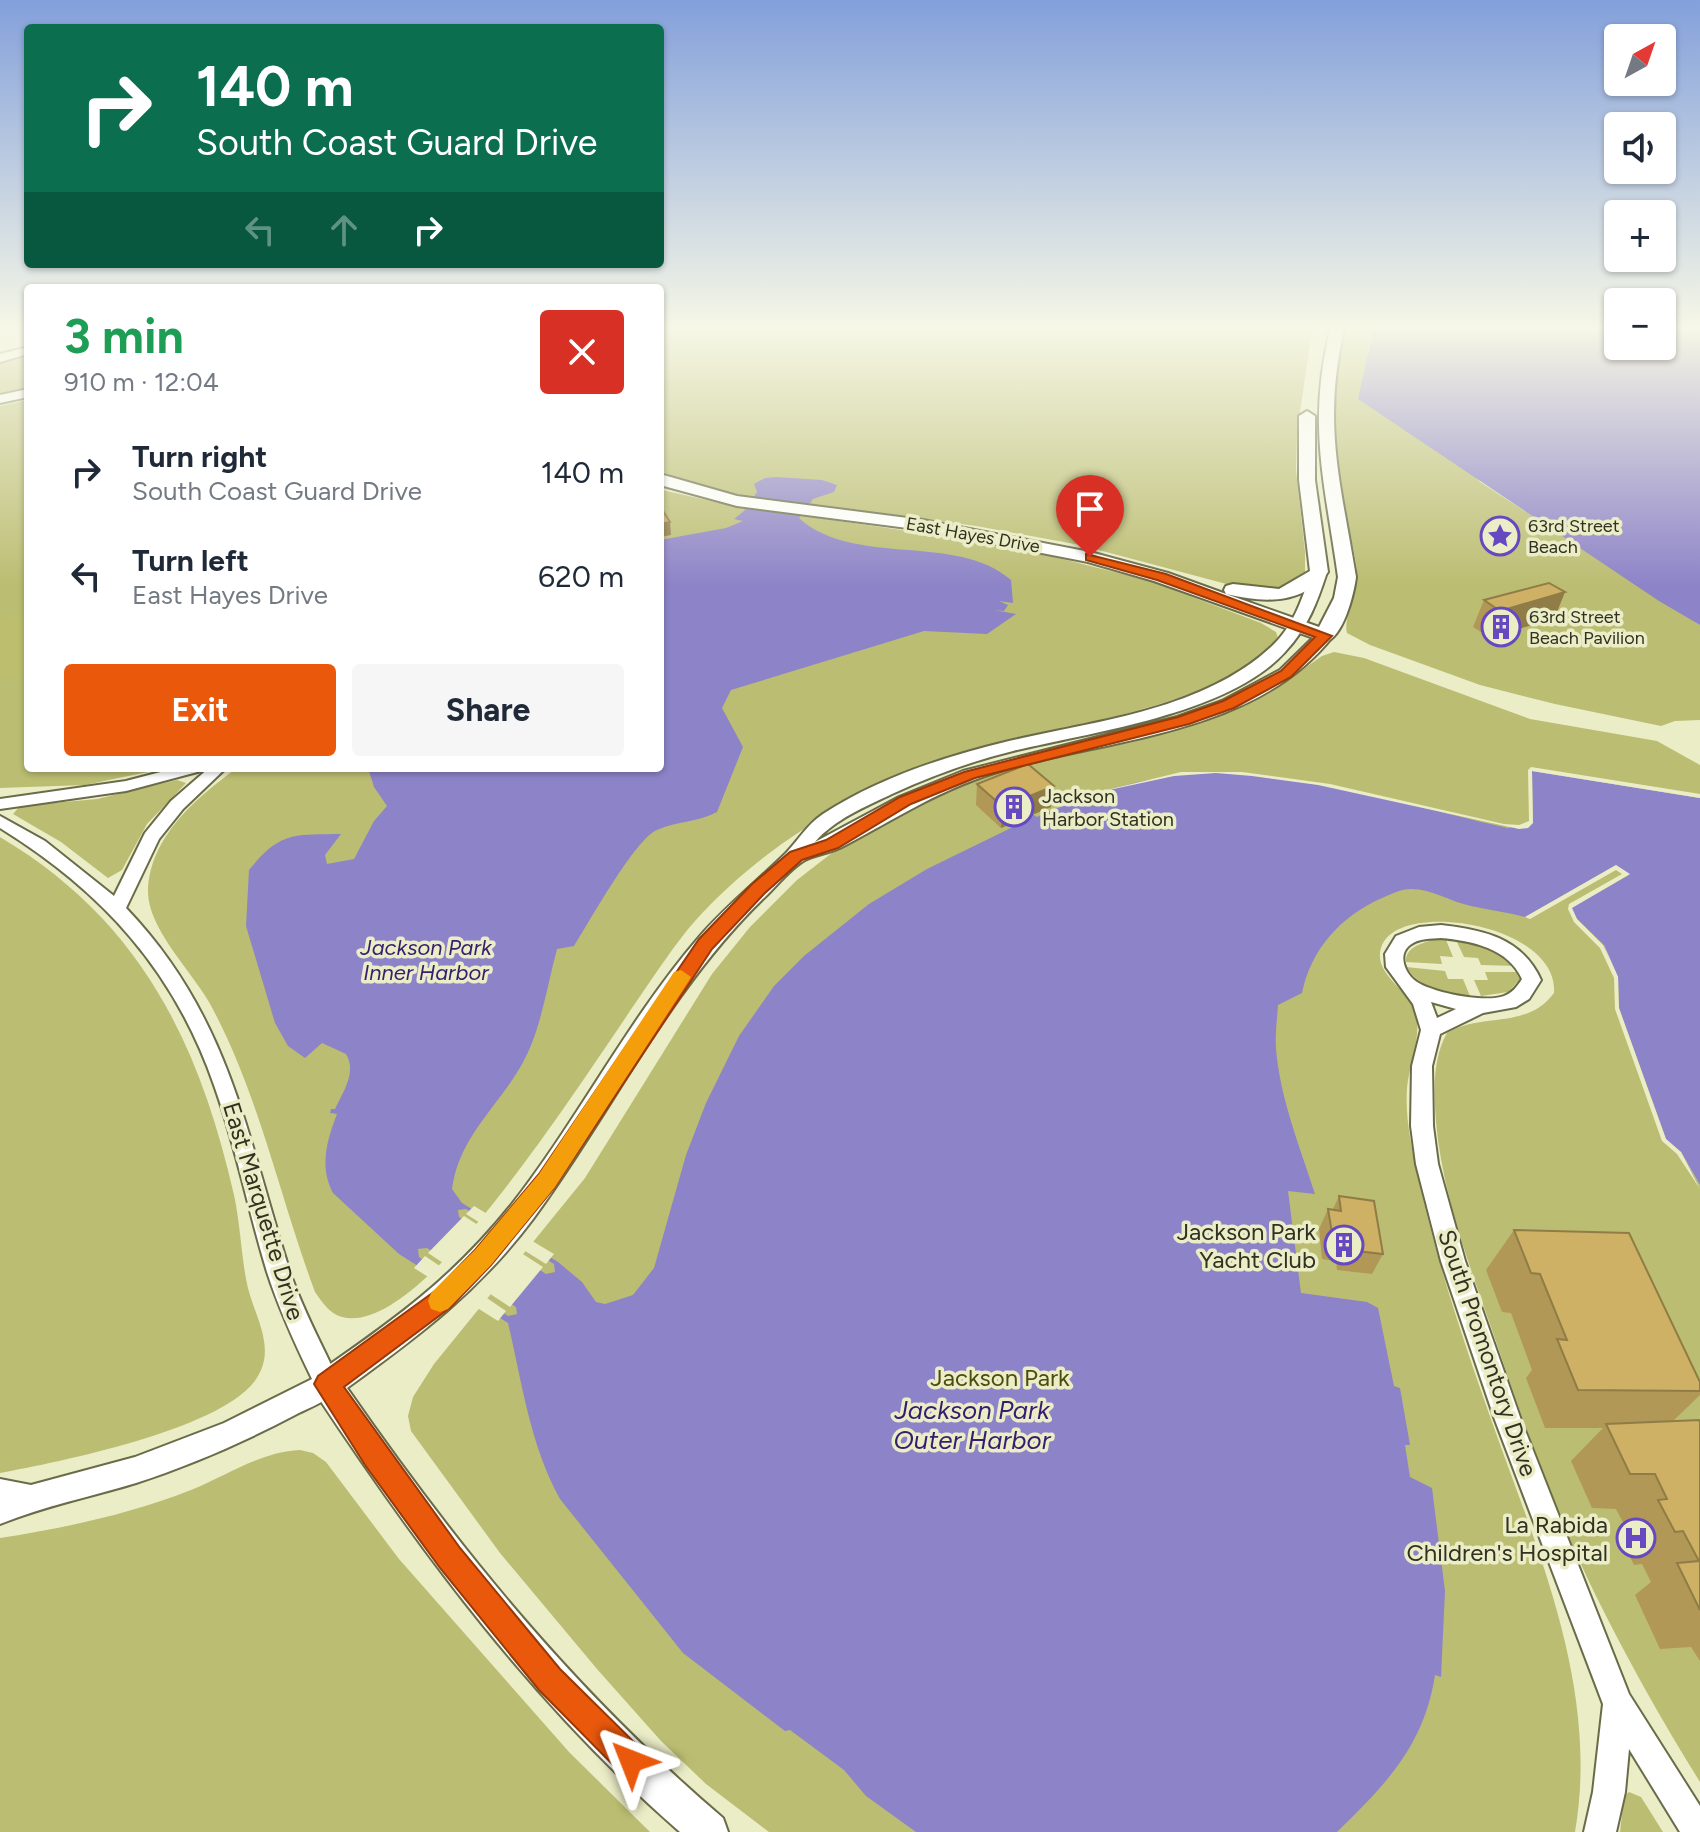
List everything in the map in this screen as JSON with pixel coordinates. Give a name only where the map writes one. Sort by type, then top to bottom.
[{"type":"highway","points":[[1161,577],[1189,577],[1247,594],[1275,596],[1303,589],[1319,572],[1307,480],[1307,415]]},
{"type":"highway","points":[[1323,415],[1323,442],[1347,577],[1344,598],[1325,636]]},
{"type":"highway","name":"East Hayes Drive","points":[[664,483],[737,501],[1036,545],[1161,577],[1325,636]]},
{"type":"main road","points":[[327,1384],[443,1299],[519,1217],[583,1130],[706,944],[749,898],[796,856],[814,831],[885,790],[964,759],[1196,698],[1252,670],[1300,627],[1317,589],[1319,572]]},
{"type":"main road","points":[[796,856],[832,844],[897,805],[970,775],[1184,721],[1228,705],[1286,674],[1325,636]]},
{"type":"main road","name":"East Marquette Drive","points":[[327,1384],[450,1558],[550,1679],[671,1802],[709,1832]]},
{"type":"street","points":[[0,804],[126,786],[180,772]]},
{"type":"street","points":[[118,906],[151,837],[177,805],[214,772]]},
{"type":"street","name":"East Marquette Drive","points":[[0,821],[51,853],[118,906],[170,973],[223,1080],[290,1303],[327,1384]]},
{"type":"street","points":[[1421,933],[1475,936],[1513,953],[1530,968],[1532,980],[1518,998],[1479,1006],[1431,1030],[1420,999],[1397,971],[1393,961],[1401,942],[1421,933]]},
{"type":"street","points":[[1410,987],[1479,1006]]},
{"type":"street","name":"South Promontory Drive","points":[[1431,1030],[1422,1066],[1422,1126],[1427,1164],[1453,1261],[1508,1420],[1618,1704],[1698,1832]]},
{"type":"street","points":[[0,1511],[28,1497],[86,1485],[204,1446],[276,1413],[327,1384]]},
{"type":"street","points":[[0,1492],[28,1497]]},
{"type":"street","points":[[1600,1832],[1609,1792],[1618,1704]]},
{"type":"green space","points":[[0,415],[24,415],[24,772],[148,772],[85,785],[0,788]]},
{"type":"green space","points":[[664,415],[1300,415],[1296,470],[1305,572],[1301,585],[1264,594],[1080,545],[976,526],[741,495],[664,473]]},
{"type":"green space","points":[[1333,415],[1422,415],[1480,482],[1700,625],[1700,720],[1675,721],[1661,726],[1555,704],[1480,685],[1370,645],[1347,633],[1357,573],[1335,463]]},
{"type":"green space","points":[[664,490],[729,505],[1011,546],[1150,581],[1261,623],[1276,632],[1278,638],[1253,663],[1216,683],[1171,700],[974,750],[903,776],[838,808],[777,848],[748,870],[695,921],[532,1153],[480,1220],[429,1275],[382,1310],[342,1317],[327,1307],[315,1292],[242,1072],[209,1002],[172,949],[150,906],[150,872],[157,854],[178,820],[232,772],[664,772]]},
{"type":"green space","points":[[24,615],[24,679],[0,676],[0,619]]},
{"type":"green space","name":"Jackson Park Outer Harbor","points":[[1334,652],[1364,658],[1530,719],[1657,741],[1700,765],[1700,798],[1532,771],[1630,874],[1604,945],[1681,1152],[1700,1185],[1700,1782],[1619,1641],[1551,1494],[1457,1226],[1439,1148],[1436,1065],[1447,1033],[1475,1023],[1531,1012],[1554,993],[1549,969],[1531,949],[1505,935],[1475,926],[1443,922],[1415,924],[1393,933],[1381,948],[1380,957],[1386,973],[1411,1003],[1417,1019],[1407,1099],[1408,1120],[1425,1209],[1468,1354],[1538,1551],[1565,1643],[1580,1737],[1580,1784],[1575,1832],[769,1832],[706,1784],[661,1741],[500,1553],[411,1431],[408,1416],[413,1397],[434,1364],[585,1178],[712,974],[750,927],[797,880],[850,839],[898,811],[977,778],[1213,719],[1269,693],[1322,656]]},
{"type":"green space","points":[[177,780],[186,783],[147,824],[122,870],[108,878],[61,842],[13,814],[20,806],[97,799]]},
{"type":"green space","points":[[0,837],[49,870],[91,906],[126,946],[156,990],[181,1036],[220,1139],[238,1216],[246,1279],[262,1331],[265,1357],[254,1382],[235,1399],[207,1415],[173,1429],[97,1452],[0,1473]]},
{"type":"green space","points":[[1432,940],[1446,940],[1453,957],[1440,956],[1442,964],[1406,962],[1411,950]]},
{"type":"green space","points":[[1456,940],[1495,950],[1518,966],[1481,965],[1478,958],[1464,957]]},
{"type":"green space","points":[[1406,967],[1445,971],[1448,979],[1463,979],[1470,996],[1452,994],[1426,985]]},
{"type":"green space","points":[[1485,972],[1522,972],[1521,978],[1508,992],[1481,996],[1474,980],[1488,980]]},
{"type":"green space","points":[[300,1450],[313,1453],[326,1462],[399,1559],[569,1752],[650,1832],[0,1832],[0,1538],[73,1525],[145,1506],[191,1490],[271,1455]]},
{"type":"green space","points":[[1629,1792],[1641,1797],[1663,1832],[1620,1832],[1624,1796]]},
{"type":"water","points":[[1383,415],[1700,415],[1700,625],[1659,601]]},
{"type":"water","name":"Jackson Park Outer Harbor","points":[[776,477],[822,480],[837,485],[834,492],[813,499],[799,518],[822,533],[848,542],[934,552],[988,566],[1011,580],[1013,603],[999,601],[1008,605],[1004,611],[994,610],[1016,614],[987,634],[924,631],[731,690],[722,708],[743,747],[717,812],[665,827],[648,837],[625,864],[574,946],[557,949],[528,1053],[470,1139],[462,1154],[452,1189],[462,1203],[558,1262],[582,1282],[596,1302],[605,1304],[633,1295],[654,1268],[686,1155],[706,1103],[739,1036],[774,986],[804,956],[869,904],[927,869],[1019,824],[1017,822],[1028,811],[1037,817],[1079,800],[1146,780],[1214,773],[1325,785],[1508,828],[1533,823],[1532,771],[1700,798],[1700,1185],[1681,1152],[1666,1139],[1619,1008],[1618,977],[1604,945],[1577,919],[1571,908],[1629,875],[1616,865],[1525,917],[1464,904],[1419,890],[1392,893],[1367,905],[1341,924],[1320,948],[1302,993],[1278,1005],[1278,1067],[1291,1122],[1315,1194],[1288,1191],[1301,1293],[1367,1302],[1378,1308],[1394,1386],[1400,1388],[1410,1445],[1405,1445],[1410,1477],[1432,1488],[1445,1591],[1441,1677],[1435,1675],[1422,1723],[1387,1780],[1337,1832],[916,1832],[866,1796],[844,1770],[790,1730],[785,1731],[683,1653],[560,1499],[534,1435],[508,1323],[399,1254],[333,1193],[325,1163],[337,1114],[330,1113],[348,1082],[349,1061],[346,1054],[322,1043],[305,1058],[288,1046],[275,1023],[246,926],[249,870],[280,841],[301,835],[341,834],[325,855],[327,864],[354,859],[374,821],[387,806],[374,787],[369,772],[664,772],[664,539],[726,528],[743,521],[734,519],[744,511],[757,492],[754,484]],"holes":[[[466,1209],[554,1264],[555,1272],[546,1274],[459,1217],[458,1210]],[[427,1248],[516,1307],[517,1314],[508,1316],[419,1257],[418,1249]]]},
{"type":"pier","points":[[1531,767],[1700,794],[1700,798],[1532,771],[1533,823],[1528,828],[1519,829],[1318,785],[1216,773],[1174,776],[1086,795],[1181,772],[1242,772],[1330,784],[1519,825],[1529,821],[1528,770]]},
{"type":"pier","points":[[1616,865],[1630,874],[1572,908],[1577,919],[1603,945],[1618,977],[1619,1008],[1666,1139],[1681,1152],[1700,1189],[1677,1154],[1662,1141],[1615,1009],[1614,978],[1600,948],[1574,922],[1568,909],[1569,904],[1622,874],[1616,870],[1530,919],[1525,917]]},
{"type":"pier","points":[[474,1206],[554,1254],[546,1264],[466,1214]]},
{"type":"pier","points":[[464,1216],[543,1267],[510,1307],[428,1253]]},
{"type":"pier","points":[[425,1256],[506,1311],[498,1321],[414,1268]]},
{"type":"building","points":[[1549,583],[1565,592],[1500,611],[1484,600]]},
{"type":"building","points":[[1028,764],[1054,786],[1003,807],[977,784]]},
{"type":"building","points":[[1339,1196],[1374,1201],[1383,1254],[1348,1250],[1347,1241],[1333,1239],[1328,1209],[1341,1211]]},
{"type":"building","points":[[1514,1230],[1629,1233],[1700,1382],[1700,1391],[1578,1390],[1557,1339],[1567,1340],[1540,1274],[1531,1273]]},
{"type":"building","points":[[1699,1420],[1700,1610],[1677,1563],[1699,1561],[1683,1531],[1675,1532],[1658,1500],[1667,1499],[1655,1474],[1630,1474],[1606,1424]]},
{"type":"slow traffic","points":[[440,1301],[483,1258],[547,1181],[681,977]]},
{"type":"place","name":"63rd Street Beach","points":[[1500,536]]},
{"type":"place","name":"63rd Street Beach Pavilion","points":[[1501,627]]},
{"type":"place","name":"Jackson Harbor Station","points":[[1014,807]]},
{"type":"place","name":"Jackson Park Yacht Club","points":[[1344,1245]]},
{"type":"place","name":"La Rabida Children's Hospital","points":[[1636,1538]]},
{"type":"route","points":[[631,1761],[550,1679],[450,1558],[327,1384],[443,1299],[483,1258],[519,1217],[583,1130],[684,972],[730,916],[796,856],[832,844],[871,819],[938,786],[1009,763],[1184,721],[1228,705],[1286,674],[1311,653],[1325,636],[1161,577],[1090,557]]},
{"type":"water label","name":"Jackson Park Inner Harbor","points":[[426,960]]},
{"type":"park label","name":"Jackson Park","points":[[1000,1377]]}]
